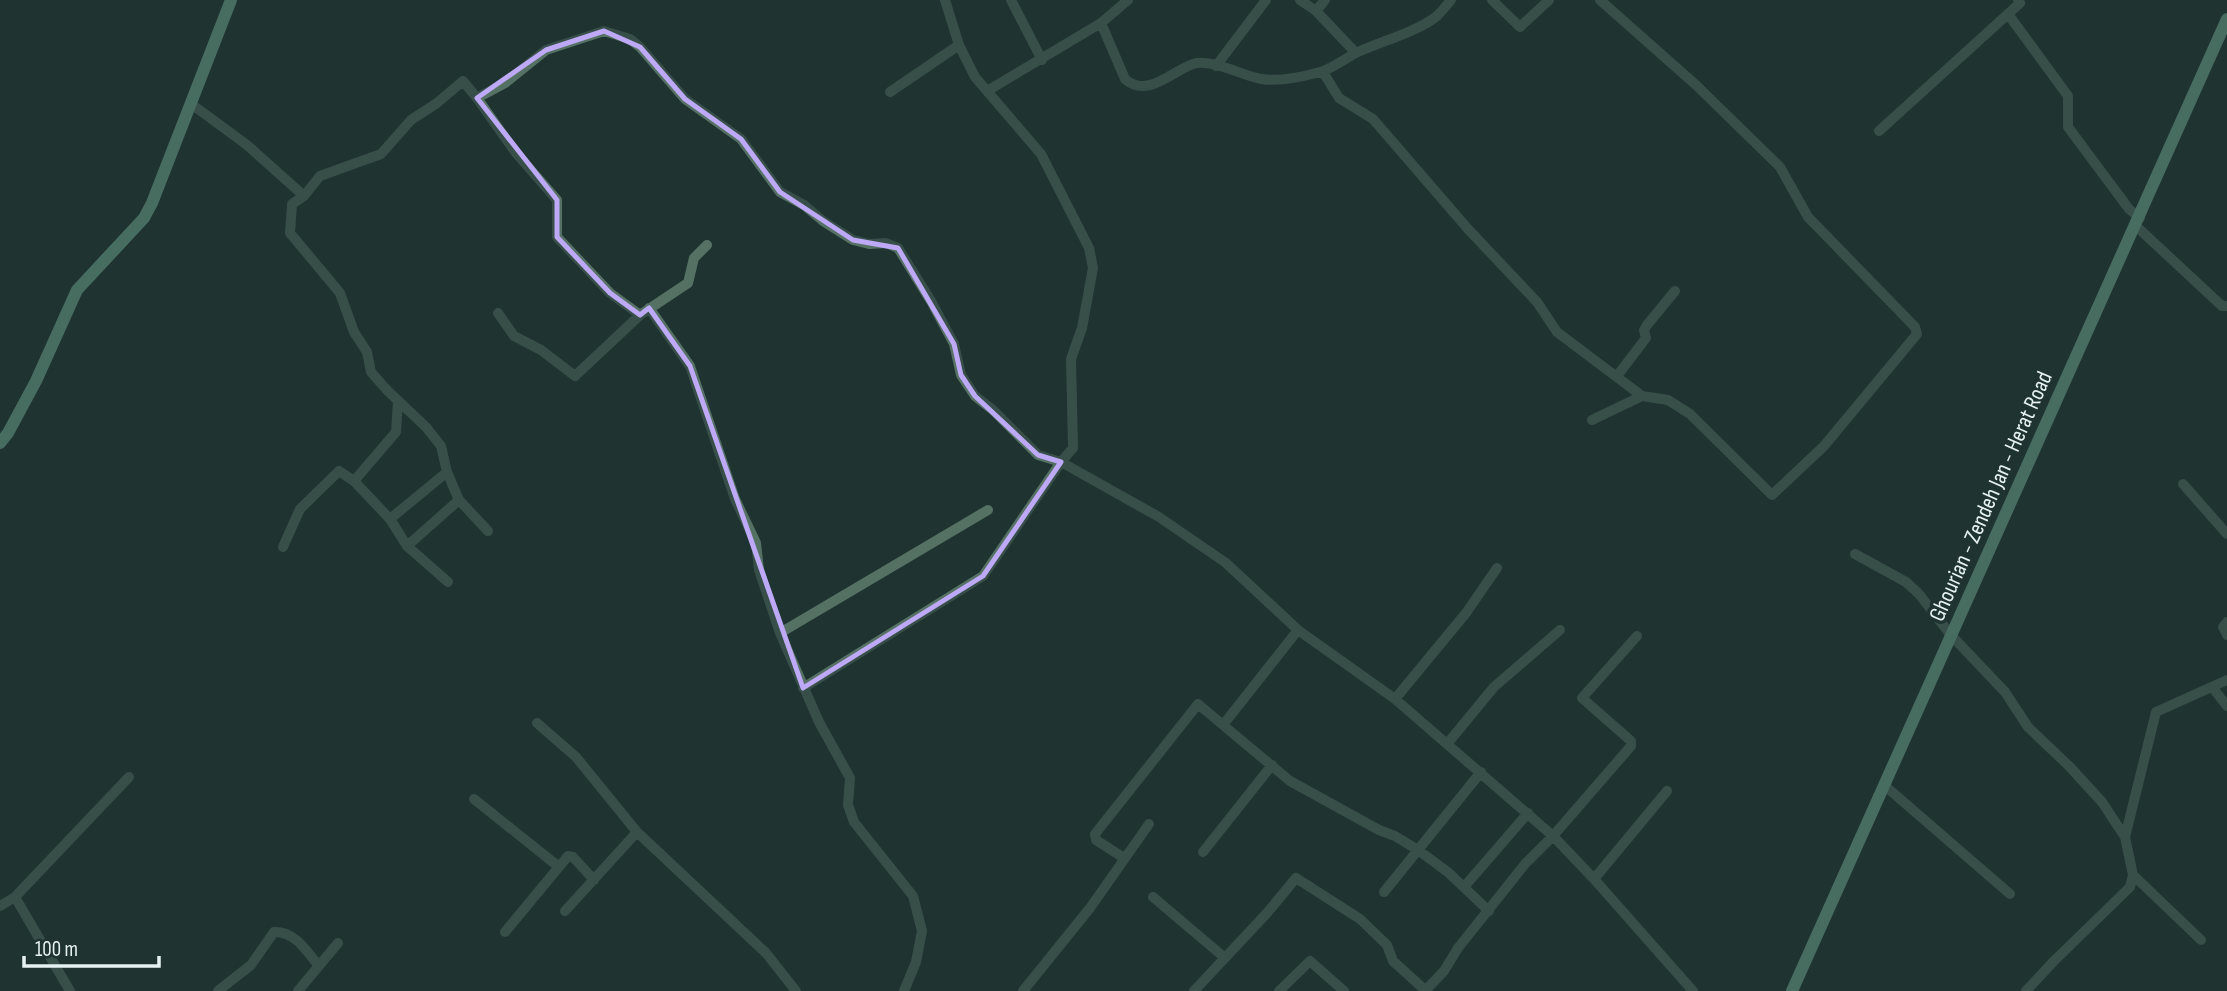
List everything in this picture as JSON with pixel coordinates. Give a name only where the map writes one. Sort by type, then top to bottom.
[{"type":"main road","points":[[0,443],[36,381],[77,290],[144,218],[160,186],[230,0]]},
{"type":"main road","name":"Ghourian - Zendeh Jan - Herat Road","points":[[1793,991],[1950,634],[2138,222],[2227,19]]},
{"type":"street","points":[[803,688],[983,576],[1061,462],[1073,449],[1071,359],[1082,328],[1093,268],[1089,248],[1049,167],[1028,138],[975,77],[959,45],[945,0]]},
{"type":"street","points":[[1011,0],[1042,60]]},
{"type":"street","points":[[987,91],[1101,23],[1128,0]]},
{"type":"street","points":[[1216,66],[1266,0]]},
{"type":"street","points":[[1300,0],[1316,11],[1356,53]]},
{"type":"street","points":[[1316,11],[1325,0]]},
{"type":"street","points":[[1101,23],[1125,79],[1133,86],[1142,87],[1167,79],[1195,63],[1263,79],[1295,78],[1323,72],[1356,53],[1436,17],[1451,0]]},
{"type":"street","points":[[1492,0],[1520,26],[1549,0]]},
{"type":"street","points":[[1323,72],[1339,98],[1373,120],[1404,153],[1468,229],[1537,302],[1557,332],[1643,396],[1668,400],[1690,414],[1772,495],[1824,446],[1917,334],[1914,327],[1871,280],[1808,217],[1780,166],[1696,85],[1600,0]]},
{"type":"street","points":[[1879,131],[2020,3],[2018,0]]},
{"type":"street","points":[[2007,14],[2068,96],[2068,127],[2138,222],[2222,306],[2227,306]]},
{"type":"street","points":[[477,98],[505,83],[546,50],[604,30],[630,39],[685,99],[741,139],[780,192],[804,205],[853,240],[869,244],[886,243],[898,248],[931,300],[954,344],[961,375],[975,396],[1038,455],[1061,462],[1159,517],[1226,563],[1298,630],[1395,699],[1553,836],[1693,991]]},
{"type":"street","points":[[890,92],[959,45]]},
{"type":"street","points":[[488,531],[459,500],[447,472],[441,446],[426,427],[371,372],[367,352],[354,332],[340,293],[290,233],[292,204],[304,196],[320,176],[381,154],[411,120],[463,81],[516,153],[557,200],[557,237],[610,293],[645,311],[690,366],[735,499],[756,542],[759,570],[780,634],[819,722],[850,778],[848,805],[854,822],[913,896],[922,931],[916,962],[904,991]]},
{"type":"street","points":[[190,103],[247,145],[304,196]]},
{"type":"street","points":[[498,313],[514,336],[541,350],[575,376],[645,311],[688,283],[694,258],[707,245]]},
{"type":"street","points":[[1617,376],[1647,338],[1644,330],[1647,325],[1675,291]]},
{"type":"street","points":[[1592,420],[1643,396]]},
{"type":"street","points":[[354,481],[396,432],[398,401]]},
{"type":"street","points":[[283,547],[300,509],[339,471],[354,481],[390,519],[407,546],[448,582]]},
{"type":"street","points":[[390,519],[447,472]]},
{"type":"street","points":[[2183,484],[2227,534]]},
{"type":"street","points":[[407,546],[459,500]]},
{"type":"street","points":[[780,634],[988,510]]},
{"type":"street","points":[[1855,554],[1906,582],[1919,594],[1950,634],[2005,692],[2028,727],[2069,765],[2102,802],[2125,837],[2133,875],[2130,887],[2026,991]]},
{"type":"street","points":[[1395,699],[1466,612],[1497,568]]},
{"type":"street","points":[[2227,622],[2222,627],[2227,635]]},
{"type":"street","points":[[1223,725],[1298,630]]},
{"type":"street","points":[[1447,744],[1494,687],[1560,630]]},
{"type":"street","points":[[1194,991],[1296,878],[1360,919],[1387,945],[1393,961],[1426,991],[1525,864],[1553,836],[1631,746],[1631,741],[1582,698],[1637,636]]},
{"type":"street","points":[[2125,837],[2156,712],[2227,680]]},
{"type":"street","points":[[2212,687],[2227,706]]},
{"type":"street","points":[[1124,859],[1096,841],[1095,834],[1195,706],[1200,706],[1290,781],[1418,850],[1489,911]]},
{"type":"street","points":[[537,723],[576,757],[636,832],[766,953],[796,991]]},
{"type":"street","points":[[1203,852],[1272,765]]},
{"type":"street","points":[[1384,892],[1481,772]]},
{"type":"street","points":[[0,906],[15,897],[129,777]]},
{"type":"street","points":[[1884,785],[2010,894]]},
{"type":"street","points":[[1594,879],[1667,791]]},
{"type":"street","points":[[474,799],[559,867]]},
{"type":"street","points":[[1464,887],[1528,813]]},
{"type":"street","points":[[1023,991],[1090,908],[1149,824]]},
{"type":"street","points":[[565,911],[636,832]]},
{"type":"street","points":[[505,932],[570,855],[594,880]]},
{"type":"street","points":[[2133,875],[2201,940]]},
{"type":"street","points":[[15,897],[70,991]]},
{"type":"street","points":[[1153,897],[1225,958]]},
{"type":"street","points":[[218,991],[251,964],[275,932],[282,932],[296,939],[319,966]]},
{"type":"street","points":[[299,991],[338,943]]},
{"type":"street","points":[[1279,991],[1310,961],[1344,991]]},
{"type":"highlighted area","points":[[604,31],[640,47],[685,99],[741,139],[780,192],[853,240],[898,248],[954,344],[961,375],[975,396],[1038,455],[1061,462],[983,576],[803,688],[690,366],[649,308],[640,315],[610,293],[557,237],[557,200],[477,98],[546,50]]}]
